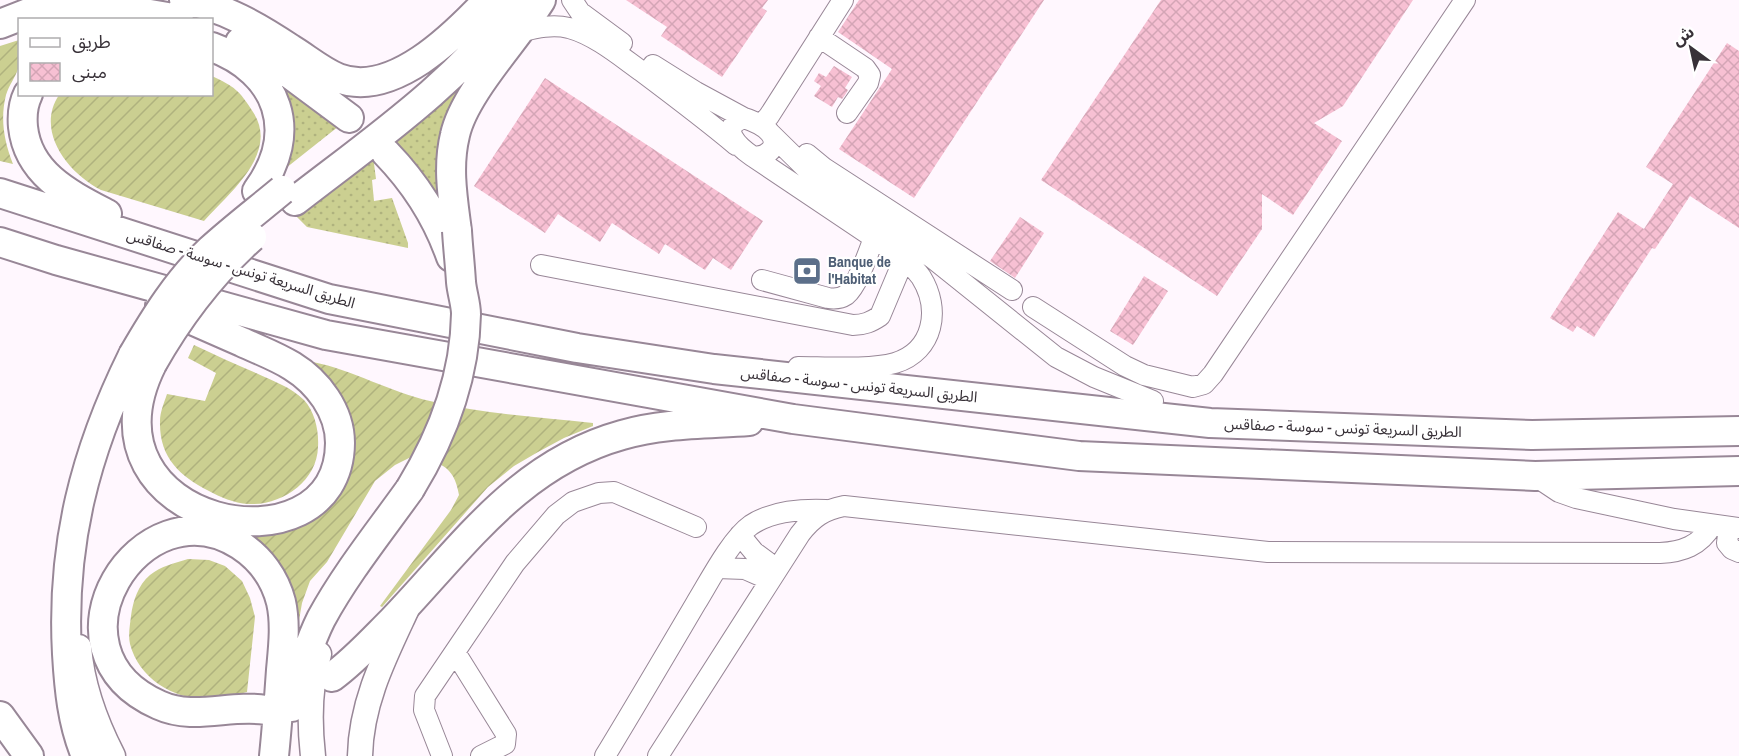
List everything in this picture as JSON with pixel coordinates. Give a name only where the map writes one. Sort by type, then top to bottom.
[{"type":"highway","points":[[0,24],[46,6],[76,0]]},
{"type":"highway","points":[[184,0],[204,4],[234,15],[339,78],[358,82],[398,73],[430,55],[488,0]]},
{"type":"highway","points":[[56,260],[270,355],[292,366],[309,379],[332,408],[338,424],[339,457],[331,480],[316,499],[306,507],[284,519],[233,520],[178,500],[159,483],[145,460],[137,434],[142,360],[167,299],[185,262],[210,250],[445,58],[495,0]]},
{"type":"highway","points":[[86,756],[69,690],[65,608],[69,555],[83,482],[111,400],[216,273],[263,227],[278,194],[405,117],[445,83],[488,40],[519,0]]},
{"type":"highway","points":[[282,756],[298,680],[308,650],[326,612],[354,567],[410,489],[441,431],[460,373],[466,312],[450,232],[455,134],[475,93],[541,0]]},
{"type":"highway","points":[[73,18],[100,13],[132,12],[167,18]]},
{"type":"highway","points":[[213,30],[250,47],[349,118]]},
{"type":"highway","points":[[0,39],[18,34]]},
{"type":"highway","points":[[213,47],[235,57],[251,69],[264,83],[275,105],[279,127],[277,149],[266,178],[278,194]]},
{"type":"highway","points":[[27,96],[23,111],[24,134],[31,155],[43,173],[74,197],[185,262]]},
{"type":"highway","points":[[386,153],[450,232]]},
{"type":"highway","name":"الطريق السريعة تونس - سوسة - صفاقس","points":[[0,194],[185,262],[329,299],[577,348],[714,369],[1210,423],[1532,435],[1739,431]]},
{"type":"highway","points":[[0,242],[56,260],[326,335],[793,418],[1078,456],[1535,476],[1739,471]]},
{"type":"highway","points":[[1153,401],[1210,423]]},
{"type":"highway","points":[[332,677],[364,650],[505,501],[533,477],[567,457],[604,441],[641,430],[793,418]]},
{"type":"highway","points":[[78,610],[92,652],[104,675],[121,696],[143,711],[177,723],[209,725],[255,716],[266,710],[253,708],[203,713],[178,712],[147,699],[115,669],[106,647],[103,623],[111,587],[135,555],[157,541],[182,533],[209,532],[235,542],[247,550],[266,569],[278,592],[284,617],[274,756]]},
{"type":"highway","points":[[1,718],[14,756]]},
{"type":"highway","points":[[1,718],[29,756]]},
{"type":"main road","points":[[69,555],[78,610],[80,662],[84,683],[96,719],[113,756]]},
{"type":"main road","points":[[313,756],[310,710],[316,666],[326,633],[347,591],[354,567]]},
{"type":"main road","points":[[360,756],[362,727],[371,690],[410,602]]},
{"type":"street","points":[[572,0],[580,12],[664,73],[696,93],[761,123],[812,175],[840,198],[1012,290]]},
{"type":"street","points":[[761,123],[843,0]]},
{"type":"street","points":[[1033,307],[1133,370],[1180,385],[1193,387],[1204,384],[1213,374],[1465,0]]},
{"type":"street","points":[[519,32],[538,27],[570,28],[618,55],[744,150],[904,259],[922,278],[929,296],[933,314],[925,339],[920,347],[897,362],[879,366],[714,369]]},
{"type":"street","points":[[819,37],[865,68],[870,75],[868,83],[847,113]]},
{"type":"street","points":[[739,120],[761,123],[773,145],[763,157],[744,150],[733,139],[733,128],[739,120]]},
{"type":"street","points":[[762,280],[828,298],[844,297],[851,289],[874,238]]},
{"type":"street","points":[[936,250],[1056,357],[1094,377],[1153,401]]},
{"type":"street","points":[[542,265],[853,325],[863,325],[880,316],[904,259]]},
{"type":"street","points":[[1535,476],[1559,492],[1576,498],[1726,527]]},
{"type":"street","points":[[442,756],[424,710],[425,696],[526,548],[555,515],[573,502],[599,492],[614,492],[696,527]]},
{"type":"street","points":[[605,756],[717,568],[740,535],[751,525],[779,514],[853,506],[1268,552],[1660,553],[1677,552],[1689,548],[1708,532],[1726,527]]},
{"type":"street","points":[[658,756],[774,574],[811,520],[826,510]]},
{"type":"street","points":[[1726,527],[1727,543],[1739,552]]},
{"type":"street","points":[[740,535],[774,574]]},
{"type":"street","points":[[717,568],[745,569],[774,574]]},
{"type":"street","points":[[455,652],[506,734],[505,744],[481,756]]},
{"type":"green space","points":[[18,40],[18,69],[6,95],[3,113],[5,138],[13,164],[0,161],[0,46]]},
{"type":"green space","points":[[472,72],[443,210],[390,141]]},
{"type":"green space","points":[[277,76],[339,126],[286,168],[294,137],[290,110]]},
{"type":"green space","points":[[213,77],[231,86],[244,99],[260,127],[260,142],[256,157],[248,171],[204,221],[101,190],[89,183],[67,162],[59,150],[51,123],[53,109],[59,96],[213,96]]},
{"type":"green space","points":[[373,156],[376,179],[372,180],[374,201],[392,198],[408,248],[307,227],[295,215]]},
{"type":"green space","points":[[194,345],[282,385],[299,395],[308,405],[316,422],[318,435],[316,460],[304,481],[295,489],[273,501],[260,504],[238,502],[198,485],[173,464],[163,445],[161,434],[161,414],[167,394],[205,401],[216,373],[188,358]]},
{"type":"green space","points":[[313,362],[343,370],[430,401],[491,412],[593,423],[593,426],[538,452],[514,466],[488,487],[382,607],[380,606],[451,510],[459,495],[453,477],[444,466],[438,463],[413,456],[395,465],[375,481],[327,562],[310,581],[302,603],[297,632],[239,533],[274,533],[298,525],[318,509],[342,484],[309,367]]},
{"type":"green space","points":[[188,559],[209,560],[225,566],[242,581],[250,598],[255,617],[247,692],[212,699],[181,695],[170,691],[149,676],[134,656],[129,630],[133,605],[139,588],[154,572]]},
{"type":"building","points":[[626,0],[768,0],[762,8],[767,11],[722,77],[661,36],[667,27]]},
{"type":"building","points":[[859,0],[1044,0],[914,198],[839,149],[892,69],[838,32]]},
{"type":"building","points":[[1161,0],[1413,0],[1343,106],[1314,123],[1342,141],[1293,215],[1262,194],[1262,229],[1217,296],[1041,180]]},
{"type":"building","points":[[1727,43],[1739,51],[1739,228],[1690,196],[1655,249],[1652,248],[1594,337],[1577,326],[1573,332],[1550,318],[1618,212],[1644,229],[1673,184],[1646,167]]},
{"type":"building","points":[[834,66],[852,77],[845,88],[848,90],[845,95],[842,99],[838,97],[832,107],[814,96],[821,86],[814,81],[819,73],[826,77]]},
{"type":"building","points":[[545,78],[763,221],[731,270],[713,258],[705,270],[665,244],[659,254],[612,223],[600,242],[558,214],[545,233],[474,186]]},
{"type":"building","points":[[1020,217],[1044,233],[1015,278],[990,261]]},
{"type":"building","points":[[1144,276],[1168,291],[1133,345],[1110,331]]},
{"type":"place","name":"Banque de l'Habitat","points":[[807,271]]}]
